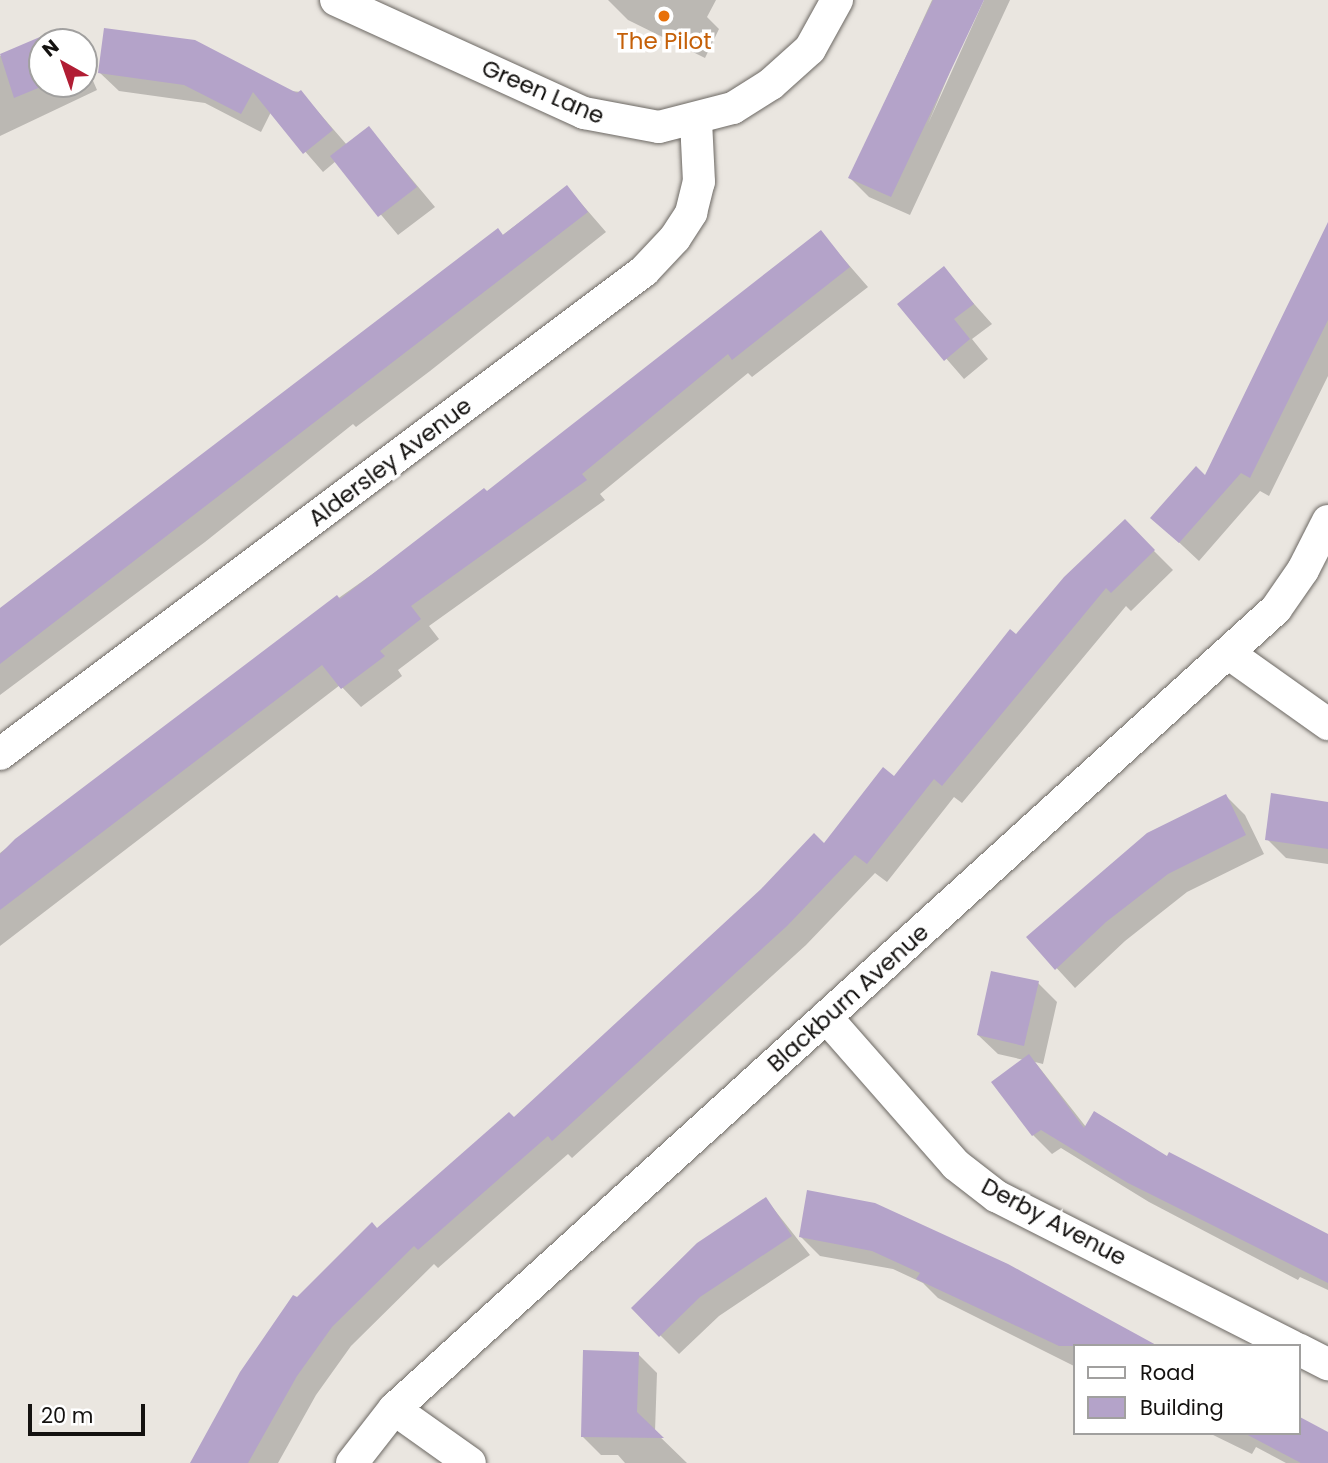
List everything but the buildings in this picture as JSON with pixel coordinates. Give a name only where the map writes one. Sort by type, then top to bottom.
[{"type":"street","name":"Green Lane","points":[[337,0],[584,113],[659,127],[696,120],[733,108],[771,83],[810,49],[837,0]]},
{"type":"street","name":"Aldersley Avenue","points":[[0,754],[644,271],[675,238],[691,213],[699,182],[696,120]]},
{"type":"street","name":"Blackburn Avenue","points":[[352,1463],[394,1409],[1276,609],[1303,570],[1328,521]]},
{"type":"street","points":[[1228,653],[1328,724]]},
{"type":"street","name":"Derby Avenue","points":[[826,1017],[956,1165],[996,1196],[1288,1344]]},
{"type":"street","points":[[1300,1350],[1328,1364]]},
{"type":"street","points":[[394,1409],[470,1463]]},
{"type":"place","name":"The Pilot","points":[[664,16]]}]
